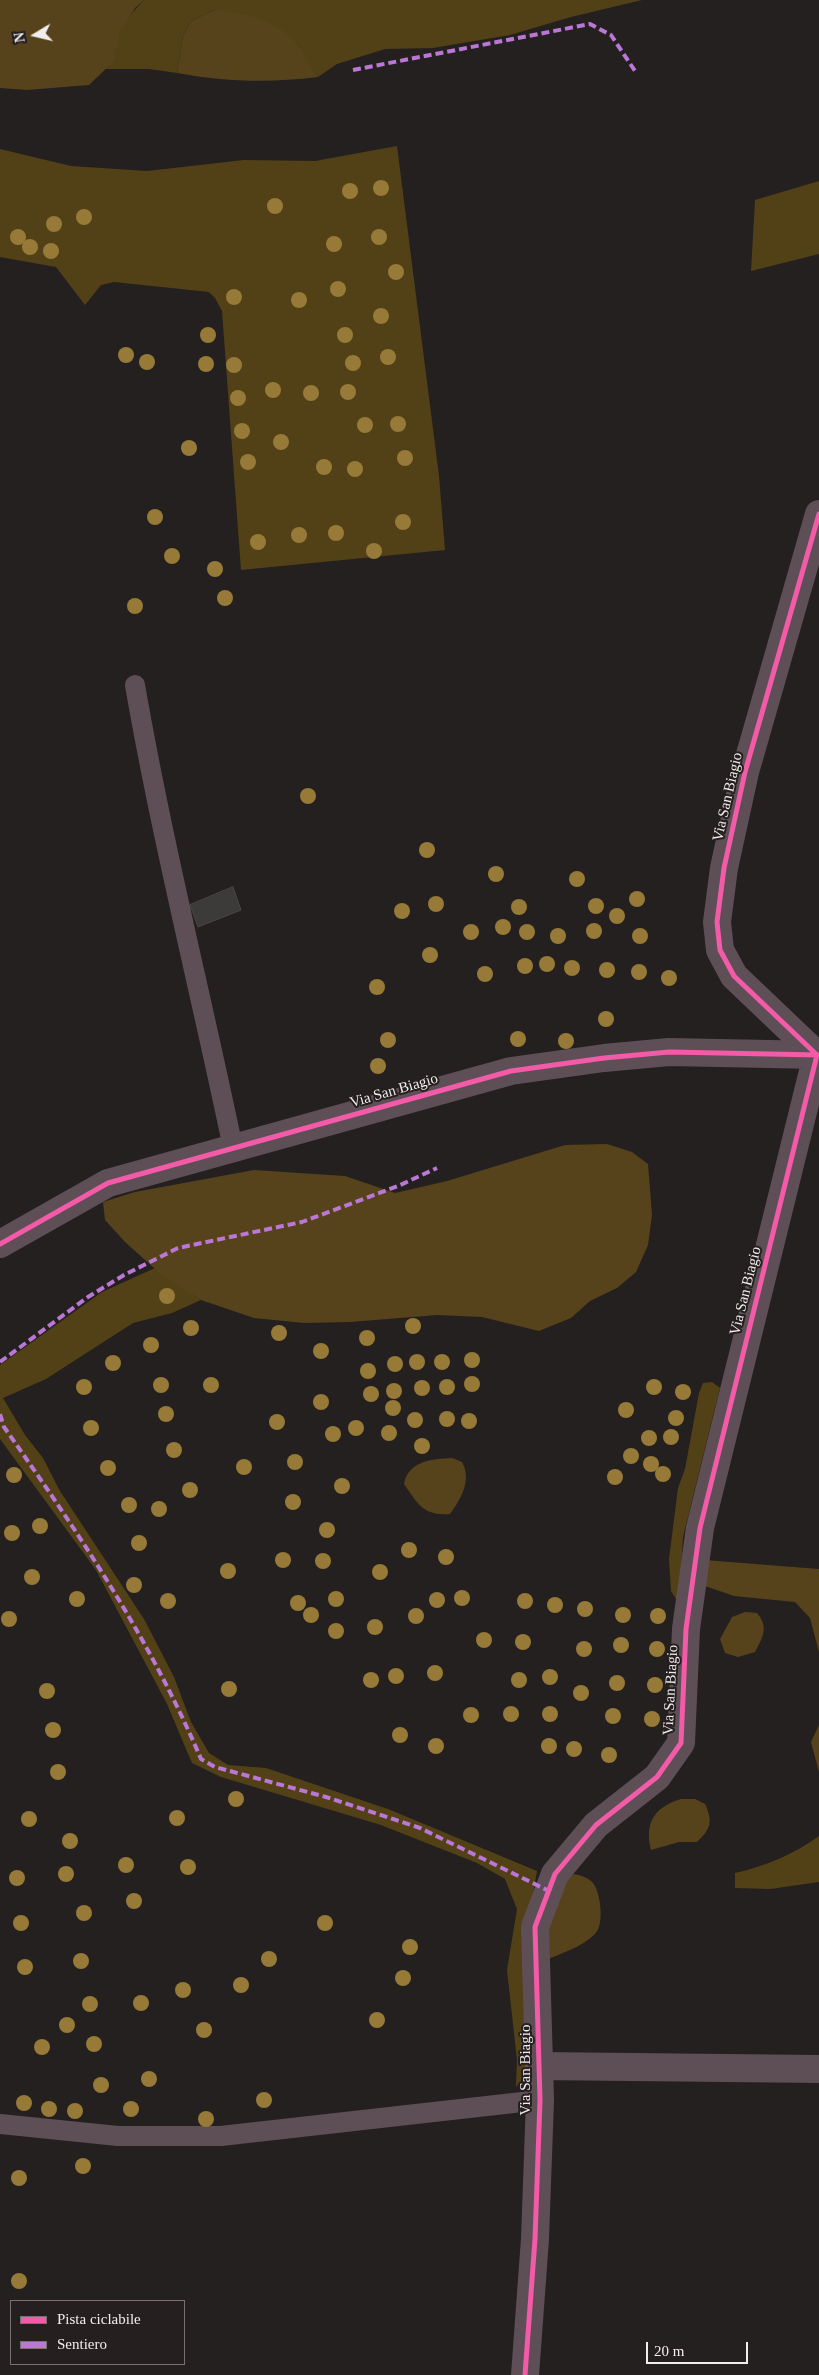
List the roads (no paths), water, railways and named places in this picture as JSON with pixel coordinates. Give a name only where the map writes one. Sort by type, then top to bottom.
[{"type":"street","name":"Via San Biagio","points":[[818,1055],[734,976],[720,950],[717,922],[724,868],[745,772],[819,514]]},
{"type":"street","name":"Via San Biagio","points":[[0,1244],[108,1183],[511,1071],[604,1058],[669,1052],[818,1055]]},
{"type":"street","name":"Via San Biagio","points":[[525,2375],[535,2239],[540,2100],[535,1927],[555,1874],[596,1825],[657,1777],[681,1743],[686,1629],[700,1528],[818,1055]]},
{"type":"street","points":[[539,2066],[819,2069]]},
{"type":"lane","points":[[135,685],[153,788],[201,997],[233,1148]]},
{"type":"lane","points":[[0,2124],[118,2136],[221,2136],[540,2100]]}]
